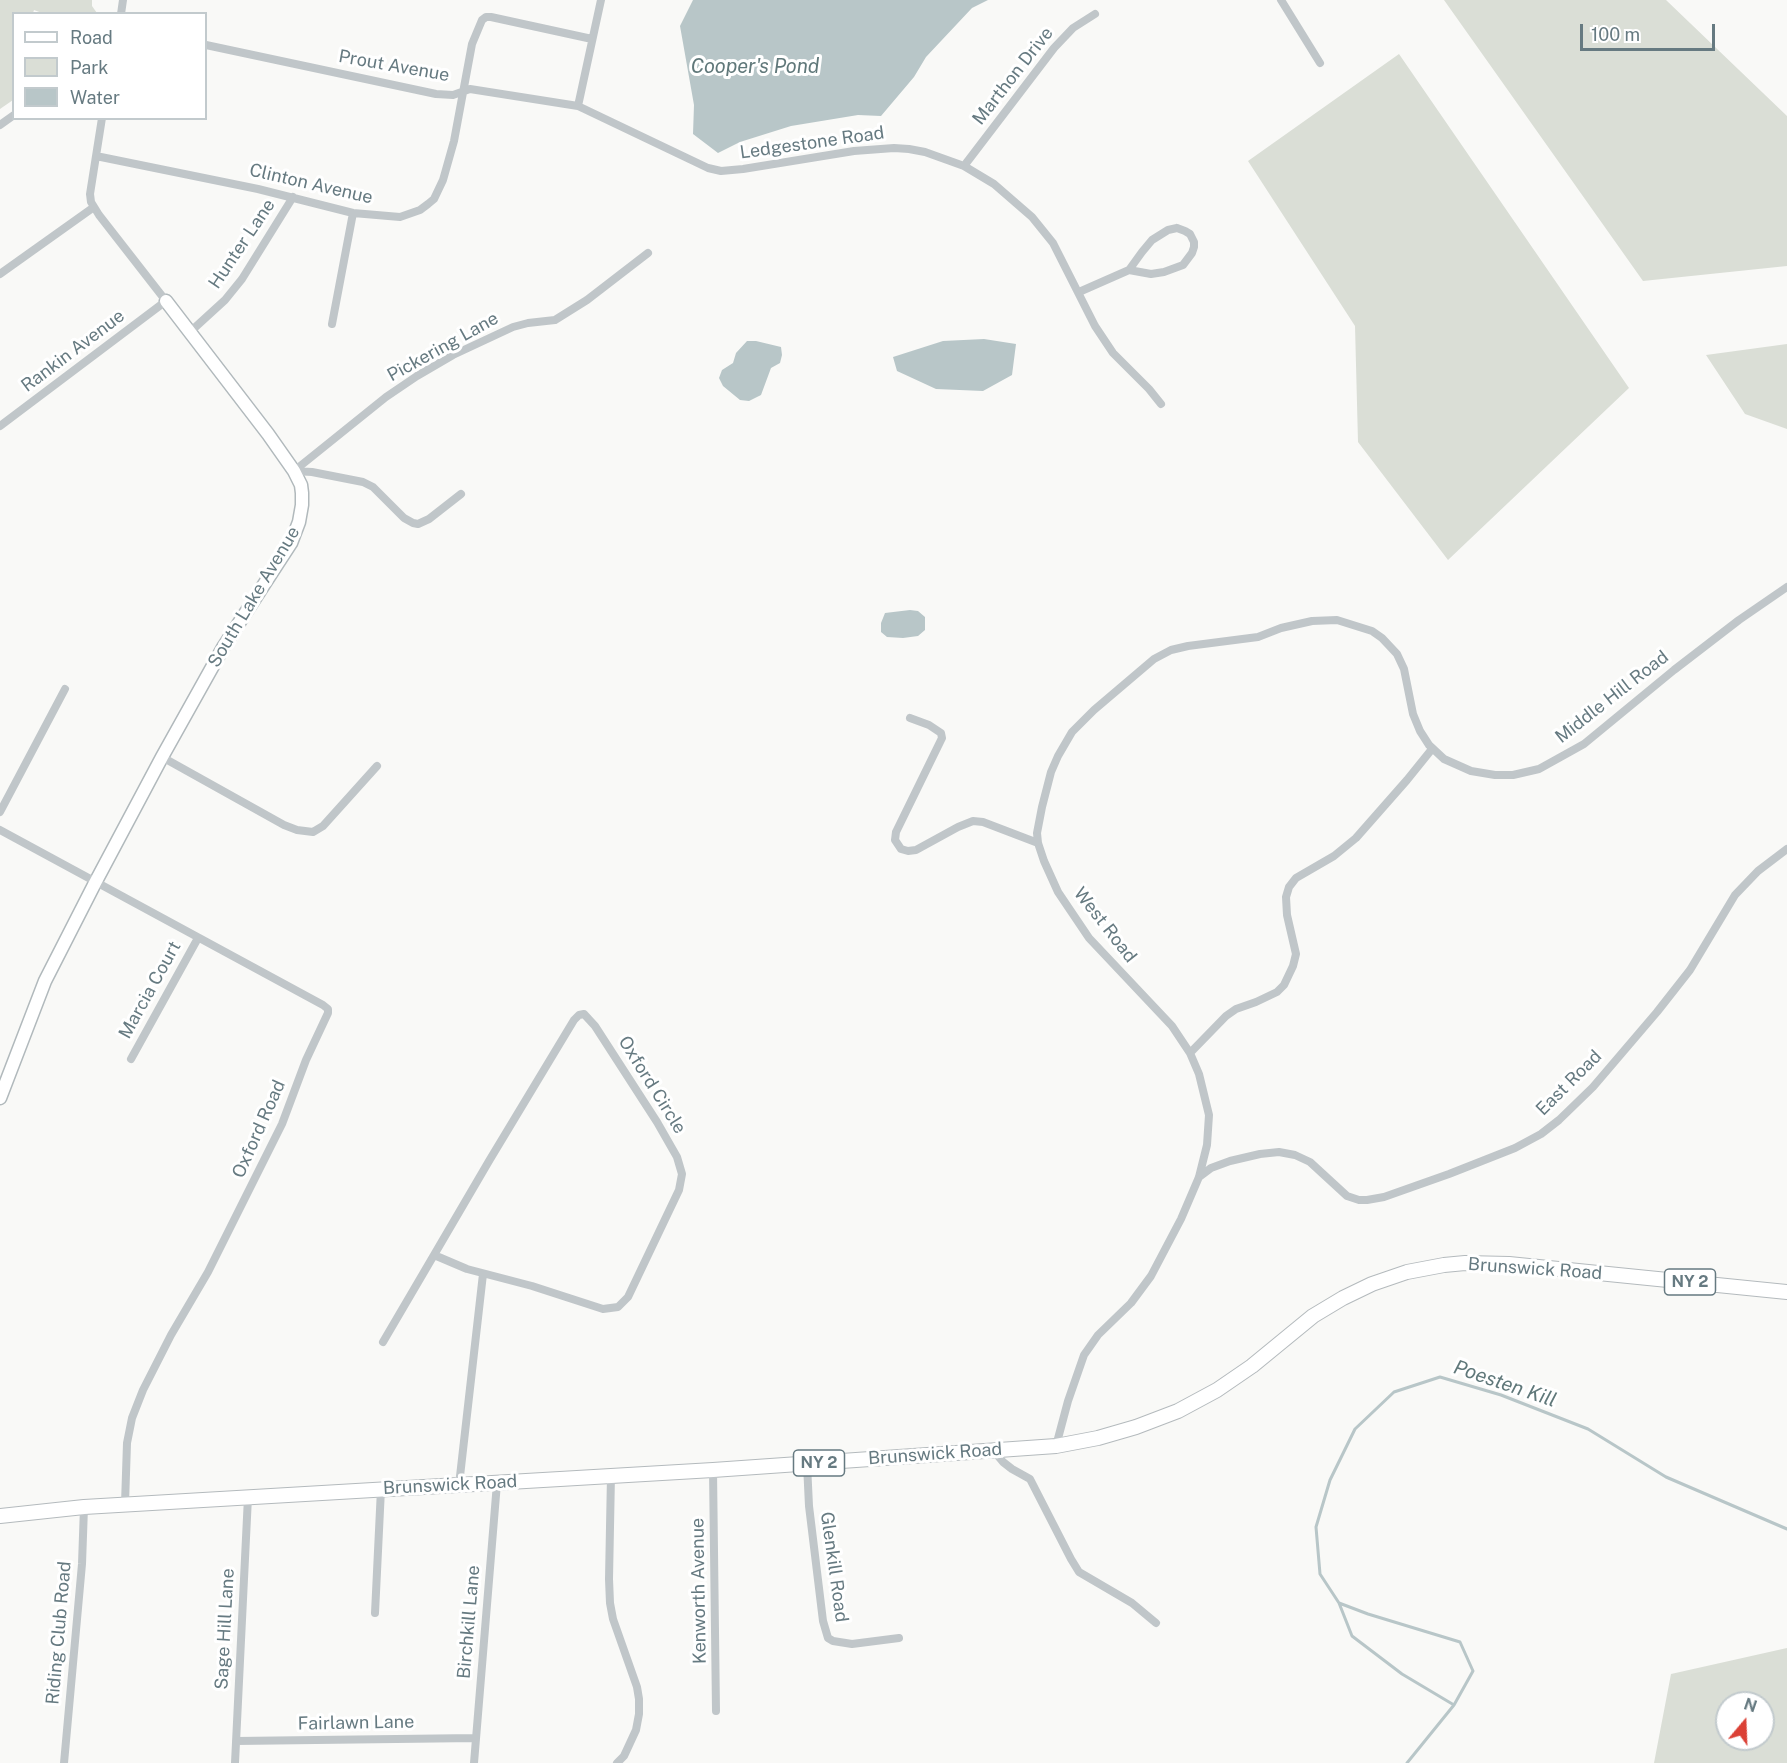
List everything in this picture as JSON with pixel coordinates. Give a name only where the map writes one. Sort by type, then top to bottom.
[{"type":"main road","name":"Brunswick Road","points":[[0,1516],[125,1504],[713,1470],[1056,1446],[1098,1438],[1136,1427],[1178,1410],[1226,1384],[1314,1316],[1343,1298],[1372,1284],[1407,1272],[1444,1265],[1509,1264],[1787,1292]]},
{"type":"street","points":[[578,106],[601,0]]},
{"type":"street","points":[[1281,0],[1320,63]]},
{"type":"street","name":"Marthon Drive","points":[[964,166],[1054,48],[1073,28],[1095,14]]},
{"type":"street","name":"Clinton Avenue","points":[[96,156],[258,189],[353,213],[400,217],[420,210],[434,199],[443,180],[454,141],[472,44],[479,23],[486,17],[592,39]]},
{"type":"street","name":"Prout Avenue","points":[[207,45],[436,94],[453,95],[470,89],[578,106]]},
{"type":"street","name":"Ledgestone Road","points":[[578,106],[708,168],[721,171],[854,151],[894,148],[925,152],[964,166],[994,184],[1032,217],[1053,243],[1095,326],[1113,353],[1161,404]]},
{"type":"street","points":[[0,274],[94,207],[90,194],[102,120]]},
{"type":"street","name":"Hunter Lane","points":[[190,332],[225,300],[242,279],[293,198]]},
{"type":"street","name":"South Lake Avenue","points":[[0,1098],[45,981],[95,882],[224,646],[291,543],[299,522],[302,505],[301,485],[294,471],[94,207]]},
{"type":"street","points":[[332,324],[353,213]]},
{"type":"street","points":[[1079,292],[1129,270],[1152,240],[1168,230],[1181,229],[1190,234],[1194,247],[1192,253],[1188,260],[1177,268],[1151,274],[1129,270]]},
{"type":"street","name":"Pickering Lane","points":[[294,471],[386,397],[417,376],[453,355],[513,327],[528,323],[555,321],[587,300],[648,253]]},
{"type":"street","name":"Rankin Avenue","points":[[0,426],[166,302]]},
{"type":"street","points":[[294,471],[312,472],[363,482],[373,488],[404,518],[418,524],[429,519],[461,494]]},
{"type":"street","name":"Middle Hill Road","points":[[1432,749],[1444,759],[1471,771],[1513,775],[1539,770],[1584,744],[1674,670],[1739,620],[1787,587]]},
{"type":"street","name":"West Road","points":[[1056,1446],[1068,1401],[1084,1356],[1098,1335],[1131,1303],[1151,1276],[1181,1219],[1198,1177],[1207,1145],[1209,1115],[1199,1074],[1190,1053],[1172,1026],[1096,945],[1074,917],[1058,892],[1044,861],[1038,843],[1039,825],[1051,772],[1058,756],[1072,732],[1094,710],[1154,660],[1171,650],[1258,637],[1281,628],[1320,620],[1337,620],[1364,627],[1382,638],[1397,654],[1402,661],[1413,714],[1420,731],[1432,749]]},
{"type":"street","points":[[0,812],[65,689]]},
{"type":"street","points":[[910,718],[929,725],[941,733],[942,738],[896,832],[895,840],[901,849],[916,850],[973,821],[983,822],[1038,843]]},
{"type":"street","points":[[1190,1053],[1226,1016],[1236,1009],[1277,992],[1284,985],[1296,954],[1287,915],[1286,897],[1289,887],[1296,878],[1334,856],[1356,838],[1432,749]]},
{"type":"street","points":[[162,757],[284,825],[297,830],[313,832],[323,826],[377,766]]},
{"type":"street","name":"Oxford Road","points":[[0,830],[328,1009],[282,1124],[208,1272],[171,1335],[143,1390],[132,1418],[127,1443],[125,1504]]},
{"type":"street","name":"East Road","points":[[1198,1177],[1211,1168],[1230,1161],[1280,1152],[1295,1155],[1310,1162],[1347,1196],[1367,1200],[1384,1197],[1449,1174],[1515,1148],[1541,1134],[1593,1087],[1657,1012],[1690,970],[1735,895],[1758,871],[1787,849]]},
{"type":"street","name":"Marcia Court","points":[[131,1059],[198,938]]},
{"type":"street","name":"Oxford Circle","points":[[383,1342],[434,1255],[574,1020],[584,1014],[595,1026],[657,1122],[676,1157],[682,1174],[679,1190],[628,1297],[618,1307],[603,1309],[510,1279],[483,1274],[434,1255]]},
{"type":"street","points":[[459,1485],[483,1274]]},
{"type":"street","points":[[993,1450],[1003,1462],[1030,1479],[1079,1572],[1132,1603],[1156,1623]]},
{"type":"street","name":"Glenkill Road","points":[[807,1464],[809,1506],[823,1621],[828,1638],[852,1644],[899,1638]]},
{"type":"street","name":"Kenworth Avenue","points":[[713,1470],[716,1712]]},
{"type":"street","points":[[611,1475],[610,1603],[639,1699],[636,1730],[624,1756],[617,1763]]},
{"type":"street","name":"Birchkill Lane","points":[[474,1763],[497,1483]]},
{"type":"street","points":[[375,1613],[381,1489]]},
{"type":"street","name":"Sage Hill Lane","points":[[235,1763],[248,1497]]},
{"type":"street","name":"Riding Club Road","points":[[64,1763],[82,1564],[84,1507]]},
{"type":"street","name":"Fairlawn Lane","points":[[236,1741],[476,1738]]},
{"type":"green space","points":[[0,0],[92,0],[92,6],[96,12],[39,12],[34,10],[33,12],[12,12],[12,101],[0,109]]},
{"type":"green space","points":[[1444,0],[1666,0],[1787,116],[1787,266],[1643,281]]},
{"type":"green space","points":[[1399,54],[1629,388],[1448,560],[1358,442],[1355,326],[1248,161]]},
{"type":"green space","points":[[1787,344],[1787,429],[1745,414],[1706,355]]},
{"type":"green space","points":[[1787,1648],[1787,1763],[1654,1763],[1671,1674]]},
{"type":"water","name":"Cooper's Pond","points":[[693,0],[988,0],[972,8],[926,57],[914,77],[881,116],[858,115],[791,126],[740,142],[718,153],[693,134],[694,105],[680,26]]},
{"type":"water","points":[[984,339],[1016,344],[1012,375],[983,391],[936,389],[897,371],[893,357],[943,341]]},
{"type":"water","points":[[747,341],[781,347],[782,355],[780,363],[771,368],[761,395],[749,401],[740,400],[723,386],[719,378],[722,370],[733,363],[736,353]]},
{"type":"water","points":[[918,611],[925,617],[925,630],[918,636],[887,637],[881,632],[881,623],[885,613]]},
{"type":"waterway","name":"Poesten Kill","points":[[1407,1763],[1454,1705],[1473,1671],[1460,1642],[1339,1603],[1320,1574],[1316,1527],[1330,1480],[1355,1429],[1394,1392],[1440,1377],[1501,1395],[1588,1429],[1666,1477],[1787,1529]]},
{"type":"waterway","name":"Poesten Kill","points":[[1339,1603],[1352,1636],[1402,1674],[1454,1705]]}]
